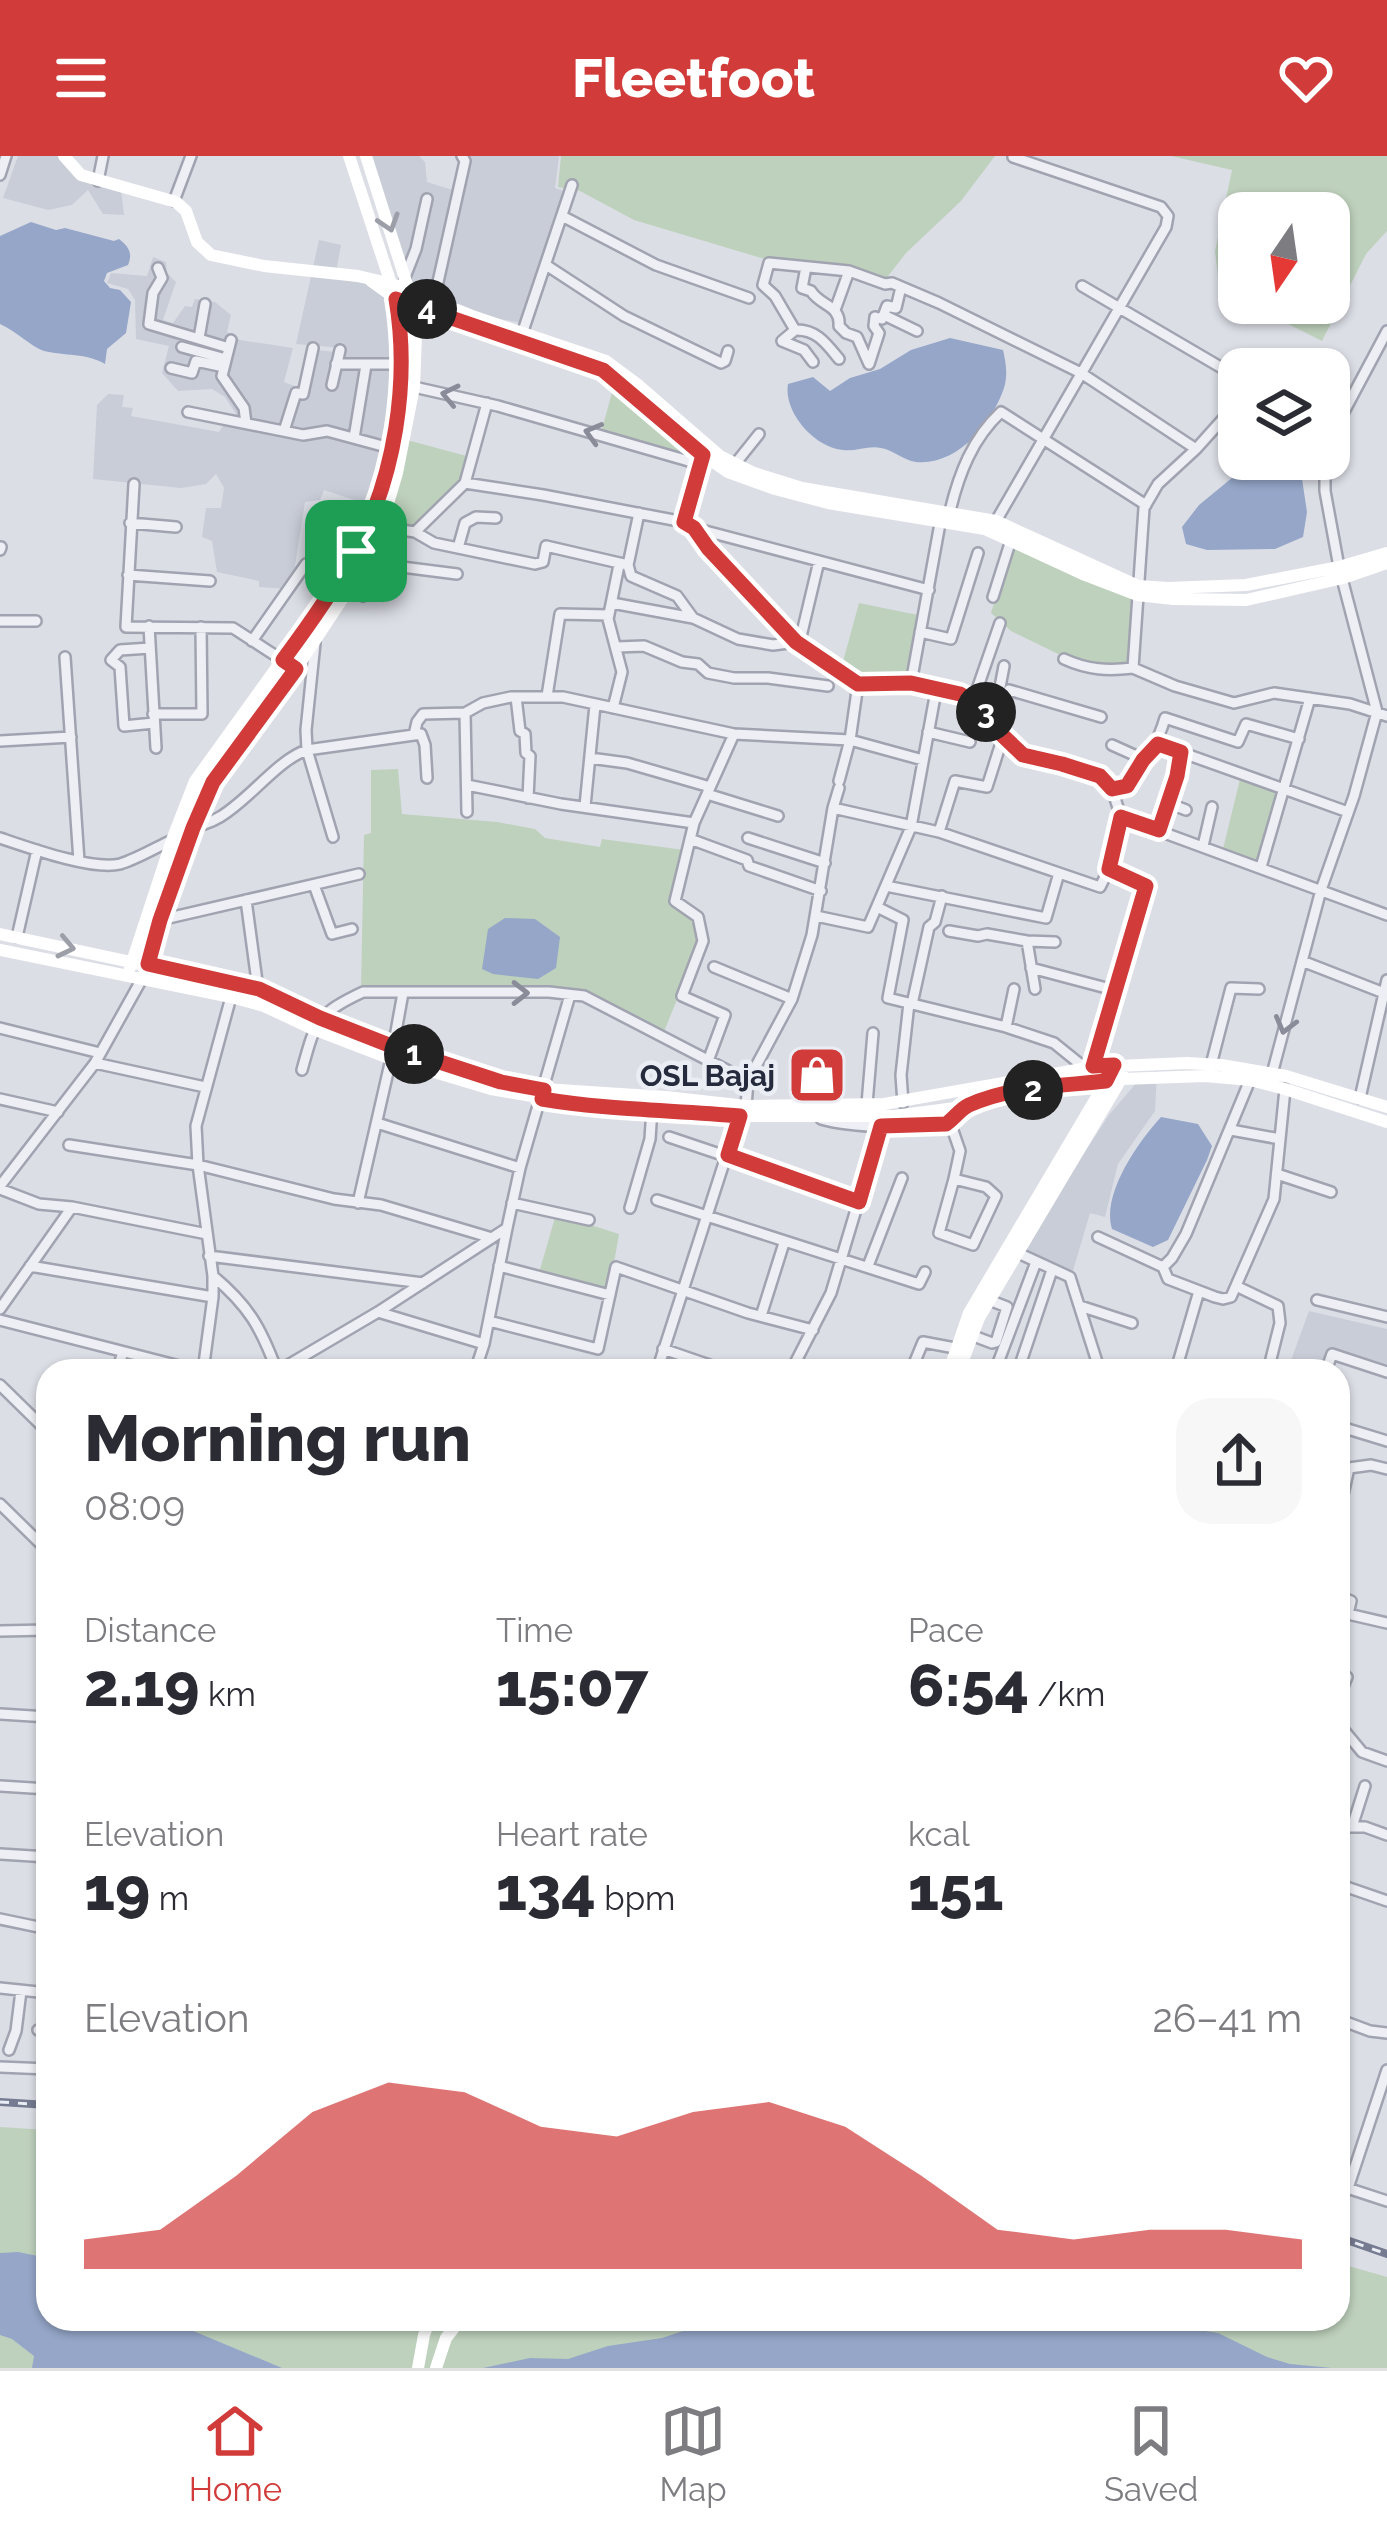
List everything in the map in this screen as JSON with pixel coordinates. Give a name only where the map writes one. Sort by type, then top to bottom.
[{"type":"street","points":[[0,175],[6,156]]},
{"type":"street","points":[[64,156],[81,176],[174,201],[186,212],[197,242],[211,255],[365,278],[606,361],[637,384],[702,454]]},
{"type":"street","points":[[98,181],[103,156]]},
{"type":"street","points":[[174,201],[190,156]]},
{"type":"street","points":[[349,156],[404,289],[603,370],[728,472],[775,489],[882,514],[944,515],[1085,575],[1189,600],[1246,600],[1387,563]]},
{"type":"street","points":[[0,838],[108,866],[172,840],[349,588],[381,527],[414,387],[416,335],[393,233],[366,156]]},
{"type":"street","points":[[434,300],[465,161],[462,156]]},
{"type":"street","points":[[996,521],[1166,227],[1168,216],[1161,207],[1013,157]]},
{"type":"street","points":[[522,334],[572,184]]},
{"type":"street","points":[[396,299],[404,289],[427,199]]},
{"type":"street","points":[[562,216],[656,265],[749,298]]},
{"type":"street","points":[[795,330],[763,284],[769,263],[849,271],[901,287],[990,327],[1081,374],[1196,449]]},
{"type":"street","points":[[546,265],[624,316],[702,354],[721,362],[728,351]]},
{"type":"street","points":[[806,267],[802,288],[835,310],[839,326],[857,337],[869,364],[879,333],[875,317],[882,320],[887,306],[896,308],[901,287]]},
{"type":"street","points":[[158,268],[162,278],[153,293],[149,324],[199,338],[228,354]]},
{"type":"street","points":[[835,310],[849,271]]},
{"type":"street","points":[[207,1234],[39,1204],[0,1187],[98,1058],[146,971],[195,781],[336,585],[375,507],[390,448],[402,336],[396,299],[365,278]]},
{"type":"street","points":[[1082,286],[1218,366]]},
{"type":"street","points":[[199,338],[205,304]]},
{"type":"street","points":[[884,315],[917,331]]},
{"type":"street","points":[[813,362],[804,350],[782,341],[795,330],[808,330],[838,359]]},
{"type":"street","points":[[1350,399],[1387,332]]},
{"type":"street","points":[[182,347],[228,354]]},
{"type":"street","points":[[284,431],[296,393],[303,394],[313,348]]},
{"type":"street","points":[[332,385],[340,350]]},
{"type":"street","points":[[171,368],[192,374],[196,361],[228,354]]},
{"type":"street","points":[[228,354],[222,376],[244,408],[246,423]]},
{"type":"street","points":[[336,364],[402,364]]},
{"type":"street","points":[[354,438],[366,365]]},
{"type":"street","points":[[414,387],[702,454],[802,488],[996,521],[1138,590]]},
{"type":"street","points":[[415,532],[465,483],[487,403]]},
{"type":"street","points":[[188,412],[303,435],[327,431],[390,448]]},
{"type":"street","points":[[911,683],[944,515],[969,453],[998,413],[1146,506]]},
{"type":"street","points":[[1133,668],[1146,506],[1158,484],[1218,424]]},
{"type":"street","points":[[735,464],[759,434]]},
{"type":"street","points":[[702,454],[689,525],[797,643],[858,684],[911,683],[960,694],[976,703],[1023,755],[1100,776],[1112,789],[1121,817],[1100,887],[939,832],[833,808]]},
{"type":"street","points":[[1272,1074],[1321,890],[1382,714],[1341,573],[1325,480]]},
{"type":"street","points":[[465,483],[639,513],[929,590]]},
{"type":"street","points":[[134,484],[126,627],[233,628],[296,669]]},
{"type":"street","points":[[613,708],[622,672],[609,616],[639,513]]},
{"type":"street","points":[[458,548],[465,523],[476,517],[496,518]]},
{"type":"street","points":[[130,523],[176,527]]},
{"type":"street","points":[[381,527],[535,564],[543,562],[546,545],[623,565],[631,577],[676,596],[693,618]]},
{"type":"street","points":[[993,597],[1011,540]]},
{"type":"street","points":[[920,632],[951,639],[978,553]]},
{"type":"street","points":[[1341,573],[1387,553]]},
{"type":"street","points":[[797,643],[820,561]]},
{"type":"street","points":[[252,641],[306,564]]},
{"type":"street","points":[[349,588],[363,596],[394,566],[457,574]]},
{"type":"street","points":[[128,575],[210,581]]},
{"type":"street","points":[[612,603],[693,618],[738,639],[773,645],[797,643]]},
{"type":"street","points":[[547,696],[560,614],[609,616]]},
{"type":"street","points":[[0,621],[37,621]]},
{"type":"street","points":[[976,703],[1000,623]]},
{"type":"street","points":[[149,626],[156,748]]},
{"type":"street","points":[[150,648],[120,650],[111,660],[120,667],[124,726],[202,714],[201,628]]},
{"type":"street","points":[[316,638],[307,750],[333,837]]},
{"type":"street","points":[[617,647],[644,646],[698,664],[708,673],[734,678],[828,686]]},
{"type":"street","points":[[65,657],[79,861]]},
{"type":"street","points":[[1064,659],[1082,668],[1133,668],[1234,703],[1274,693],[1382,714]]},
{"type":"street","points":[[976,703],[1000,687],[1004,666]]},
{"type":"street","points":[[660,1359],[743,1111],[748,1081],[792,999],[816,916],[858,684]]},
{"type":"street","points":[[990,719],[1001,712],[1009,690],[1101,717]]},
{"type":"street","points":[[816,916],[868,927],[911,827],[936,691]]},
{"type":"street","points":[[414,735],[423,714],[465,713],[483,703],[547,696],[734,734],[850,740],[923,760]]},
{"type":"street","points":[[517,697],[520,731],[530,756],[528,798]]},
{"type":"street","points":[[1261,867],[1310,698]]},
{"type":"street","points":[[585,806],[595,704]]},
{"type":"street","points":[[465,713],[467,812]]},
{"type":"street","points":[[1112,789],[1127,786],[1158,744],[1165,718],[1238,742],[1246,724],[1299,739]]},
{"type":"street","points":[[928,733],[970,742]]},
{"type":"street","points":[[939,832],[955,781],[987,787],[1000,733]]},
{"type":"street","points":[[186,826],[207,824],[251,794],[292,755],[307,750],[421,734],[428,778]]},
{"type":"street","points":[[708,1061],[725,1015],[682,996],[703,941],[698,917],[675,902],[694,823],[734,734]]},
{"type":"street","points":[[0,741],[71,737]]},
{"type":"street","points":[[1158,744],[1348,812]]},
{"type":"street","points":[[1112,745],[1143,760]]},
{"type":"street","points":[[1159,830],[1181,752]]},
{"type":"street","points":[[590,758],[627,763],[778,816]]},
{"type":"street","points":[[467,785],[694,823]]},
{"type":"street","points":[[1168,803],[1186,810]]},
{"type":"street","points":[[1203,846],[1212,807]]},
{"type":"street","points":[[1121,817],[1387,914]]},
{"type":"street","points":[[748,838],[825,862]]},
{"type":"street","points":[[690,839],[820,891]]},
{"type":"street","points":[[130,968],[172,840]]},
{"type":"street","points":[[17,937],[37,850]]},
{"type":"street","points":[[1089,1068],[1146,886],[1109,869]]},
{"type":"street","points":[[1040,940],[1059,873]]},
{"type":"street","points":[[160,920],[359,874]]},
{"type":"street","points":[[314,885],[332,934],[352,929]]},
{"type":"street","points":[[886,886],[1046,918]]},
{"type":"street","points":[[903,1103],[901,1075],[911,1004],[929,927],[942,896]]},
{"type":"street","points":[[246,900],[259,989]]},
{"type":"street","points":[[877,907],[929,927]]},
{"type":"street","points":[[903,920],[888,998],[1054,1043],[1089,1068]]},
{"type":"street","points":[[949,931],[1055,942]]},
{"type":"street","points":[[0,934],[130,968]]},
{"type":"street","points":[[1027,941],[1035,988]]},
{"type":"street","points":[[0,950],[259,989],[316,1024]]},
{"type":"street","points":[[1303,961],[1384,993]]},
{"type":"street","points":[[714,968],[792,999]]},
{"type":"street","points":[[1031,968],[1114,990]]},
{"type":"street","points":[[146,971],[264,1006],[392,1053],[588,1106],[894,1116],[963,1107],[1016,1092],[1122,1079],[1205,1076],[1250,1080],[1387,1122]]},
{"type":"street","points":[[1360,1098],[1383,1015],[1387,980]]},
{"type":"street","points":[[1211,1065],[1232,988],[1258,989]]},
{"type":"street","points":[[1006,1027],[1014,989]]},
{"type":"street","points":[[302,1070],[316,1024],[363,992],[549,992],[584,996],[748,1081]]},
{"type":"street","points":[[358,1203],[403,993]]},
{"type":"street","points":[[479,1359],[520,1168],[570,995]]},
{"type":"street","points":[[203,1359],[213,1276],[196,1126],[231,997]]},
{"type":"street","points":[[0,1028],[205,1087]]},
{"type":"street","points":[[867,1104],[873,1033]]},
{"type":"street","points":[[1372,1043],[1387,1047]]},
{"type":"street","points":[[952,1359],[969,1312],[1122,1079],[1122,1065]]},
{"type":"street","points":[[963,1359],[1013,1251],[1106,1081],[1122,1065]]},
{"type":"street","points":[[543,1094],[666,1097],[743,1111],[903,1103],[1089,1068],[1211,1065],[1316,1083],[1387,1107]]},
{"type":"street","points":[[1163,1267],[1186,1234],[1250,1080]]},
{"type":"street","points":[[1097,1237],[1163,1267],[1168,1279],[1223,1299],[1231,1297],[1274,1199],[1285,1089]]},
{"type":"street","points":[[0,1099],[58,1112]]},
{"type":"street","points":[[804,1115],[857,1126],[933,1125],[950,1122],[963,1107]]},
{"type":"street","points":[[630,1208],[650,1138],[652,1108]]},
{"type":"street","points":[[950,1122],[960,1151],[939,1233],[973,1244],[996,1196],[986,1187],[954,1179]]},
{"type":"street","points":[[377,1123],[520,1168]]},
{"type":"street","points":[[797,1359],[831,1293],[881,1126]]},
{"type":"street","points":[[1231,1130],[1280,1139]]},
{"type":"street","points":[[669,1137],[859,1202]]},
{"type":"street","points":[[69,1145],[198,1166],[381,1205],[492,1238]]},
{"type":"street","points":[[0,1165],[14,1168]]},
{"type":"street","points":[[1276,1174],[1331,1192]]},
{"type":"street","points":[[868,1266],[902,1178]]},
{"type":"street","points":[[657,1201],[920,1284],[925,1272]]},
{"type":"street","points":[[512,1203],[589,1220]]},
{"type":"street","points":[[0,1310],[72,1207]]},
{"type":"street","points":[[298,1359],[507,1228]]},
{"type":"street","points":[[761,1316],[784,1243]]},
{"type":"street","points":[[1013,1251],[1070,1277],[1096,1359]]},
{"type":"street","points":[[208,1256],[423,1283]]},
{"type":"street","points":[[1000,1359],[1036,1262]]},
{"type":"street","points":[[500,1265],[610,1294]]},
{"type":"street","points":[[30,1266],[213,1297]]},
{"type":"street","points":[[489,1321],[598,1349],[616,1267],[813,1330]]},
{"type":"street","points":[[1022,1359],[1052,1270]]},
{"type":"street","points":[[213,1276],[261,1328],[273,1359]]},
{"type":"street","points":[[1236,1286],[1278,1306],[1280,1323],[1271,1359]]},
{"type":"street","points":[[1179,1359],[1199,1291]]},
{"type":"street","points":[[971,1335],[997,1342],[1007,1307],[989,1300]]},
{"type":"street","points":[[1317,1300],[1387,1317]]},
{"type":"street","points":[[1079,1306],[1132,1323]]},
{"type":"street","points":[[378,1312],[484,1344]]},
{"type":"street","points":[[0,1320],[152,1359]]},
{"type":"street","points":[[915,1359],[923,1342],[955,1348]]},
{"type":"street","points":[[663,1348],[694,1359]]},
{"type":"street","points":[[121,1359],[123,1352]]},
{"type":"street","points":[[1350,1360],[1387,1372]]},
{"type":"street","points":[[0,1385],[36,1420]]},
{"type":"street","points":[[1350,1430],[1387,1441]]},
{"type":"street","points":[[1350,1466],[1387,1469]]},
{"type":"street","points":[[0,1504],[36,1539]]},
{"type":"street","points":[[1350,1615],[1387,1624]]},
{"type":"street","points":[[0,1630],[36,1630]]},
{"type":"street","points":[[0,1714],[36,1716]]},
{"type":"street","points":[[1350,1738],[1362,1752],[1387,1761]]},
{"type":"street","points":[[0,1786],[36,1788]]},
{"type":"street","points":[[1365,1786],[1352,1827],[1387,1835]]},
{"type":"street","points":[[0,1854],[36,1856]]},
{"type":"street","points":[[1350,1888],[1387,1901]]},
{"type":"street","points":[[0,1918],[36,1926]]},
{"type":"street","points":[[0,1988],[36,1992]]},
{"type":"street","points":[[9,2050],[21,1991]]},
{"type":"street","points":[[1350,2024],[1387,2033]]},
{"type":"street","points":[[0,2030],[16,2030]]},
{"type":"street","points":[[0,2067],[36,2068]]},
{"type":"street","points":[[1350,2168],[1387,2070]]},
{"type":"street","points":[[1350,2189],[1387,2201]]},
{"type":"street","points":[[418,2368],[427,2331]]},
{"type":"street","points":[[436,2368],[450,2331]]},
{"type":"shaded area","points":[[18,156],[59,156],[121,190],[124,215],[103,214],[88,190],[72,205],[48,210],[3,198]]},
{"type":"shaded area","points":[[361,156],[419,156],[425,162],[427,182],[459,192],[466,156],[559,156],[555,188],[567,192],[523,323],[410,304]]},
{"type":"shaded area","points":[[319,240],[341,245],[335,278],[360,283],[396,279],[405,308],[405,363],[339,363],[342,348],[296,344]]},
{"type":"shaded area","points":[[153,257],[166,262],[167,273],[176,282],[163,320],[173,323],[195,299],[215,302],[231,315],[227,332],[240,340],[293,348],[284,382],[305,390],[317,350],[335,352],[338,367],[403,370],[405,387],[395,446],[329,429],[303,434],[238,417],[225,397],[212,389],[178,391],[162,373],[169,346],[136,339],[135,300],[128,289],[107,283],[111,273],[147,276]]},
{"type":"shaded area","points":[[108,394],[124,395],[122,407],[133,408],[131,416],[219,432],[225,422],[328,433],[394,452],[378,508],[324,490],[320,500],[305,502],[293,578],[286,589],[259,587],[259,581],[217,572],[212,541],[202,537],[206,508],[221,508],[224,488],[216,474],[206,484],[181,488],[93,479],[97,405]]},
{"type":"shaded area","points":[[1157,1071],[1155,1111],[1118,1164],[1105,1217],[1090,1213],[1072,1274],[1018,1254],[1109,1115],[1138,1081]]},
{"type":"shaded area","points":[[1309,1311],[1387,1329],[1387,1369],[1332,1351],[1328,1359],[1291,1359]]},
{"type":"green space","points":[[561,156],[995,156],[961,201],[885,280],[778,263],[634,220],[580,191],[558,187]]},
{"type":"green space","points":[[1171,156],[1387,156],[1387,231],[1366,254],[1350,286],[1350,192],[1227,192],[1232,170]]},
{"type":"green space","points":[[1288,324],[1331,324],[1322,341]]},
{"type":"green space","points":[[618,370],[704,443],[698,461],[601,433]]},
{"type":"green space","points":[[407,440],[474,458],[465,476],[414,529],[379,524]]},
{"type":"green space","points":[[1020,525],[1134,581],[1130,666],[1083,666],[1011,631],[991,613]]},
{"type":"green space","points":[[859,603],[918,615],[906,681],[858,682],[841,669]]},
{"type":"green space","points":[[398,769],[402,814],[497,822],[535,829],[545,838],[600,847],[602,839],[684,850],[670,901],[694,918],[700,943],[663,1034],[588,994],[361,990],[364,835],[371,833],[371,770]]},
{"type":"green space","points":[[1241,775],[1281,790],[1259,864],[1223,849]]},
{"type":"green space","points":[[556,1214],[619,1234],[609,1291],[539,1273]]},
{"type":"green space","points":[[0,2127],[36,2129],[36,2331],[1350,2331],[1350,2266],[1387,2277],[1387,2368],[0,2368]]},
{"type":"water","points":[[31,222],[119,239],[129,251],[128,265],[107,273],[104,281],[131,302],[126,333],[107,349],[105,364],[44,351],[0,324],[0,236]]},
{"type":"water","points":[[950,338],[1003,350],[1006,374],[991,415],[959,450],[916,462],[881,448],[832,448],[812,436],[796,417],[788,384],[813,377],[830,391],[911,350]]},
{"type":"water","points":[[1229,480],[1302,480],[1307,512],[1303,537],[1275,549],[1207,550],[1186,544],[1182,527],[1199,505]]},
{"type":"water","points":[[505,918],[535,919],[560,937],[556,968],[538,979],[482,969],[488,929]]},
{"type":"water","points":[[1161,1117],[1198,1124],[1212,1146],[1168,1240],[1153,1247],[1112,1229],[1110,1215],[1124,1169]]},
{"type":"water","points":[[0,2253],[36,2256],[36,2331],[193,2331],[282,2368],[32,2368],[34,2356],[0,2335]]},
{"type":"water","points":[[683,2331],[1205,2331],[1290,2364],[1332,2368],[483,2368],[530,2358],[568,2359],[608,2346]]},
{"type":"railway","points":[[0,2102],[36,2104]]},
{"type":"railway","points":[[1350,2241],[1387,2254]]},
{"type":"place","name":"OSL Bajaj","points":[[817,1075]]},
{"type":"route","points":[[396,299],[567,356],[603,370],[628,388],[703,455],[684,522],[796,642],[858,684],[911,683],[960,694],[982,706],[1023,755],[1100,776],[1112,789],[1127,786],[1158,744],[1181,752],[1159,830],[1121,817],[1109,869],[1146,886],[1093,1066],[1114,1065],[1106,1081],[989,1099],[963,1107],[946,1124],[881,1126],[859,1202],[728,1155],[740,1116],[542,1099],[544,1090],[436,1062],[259,989],[148,964],[213,782],[296,669],[283,660],[356,551],[375,507],[397,412],[403,350],[396,299]]}]
